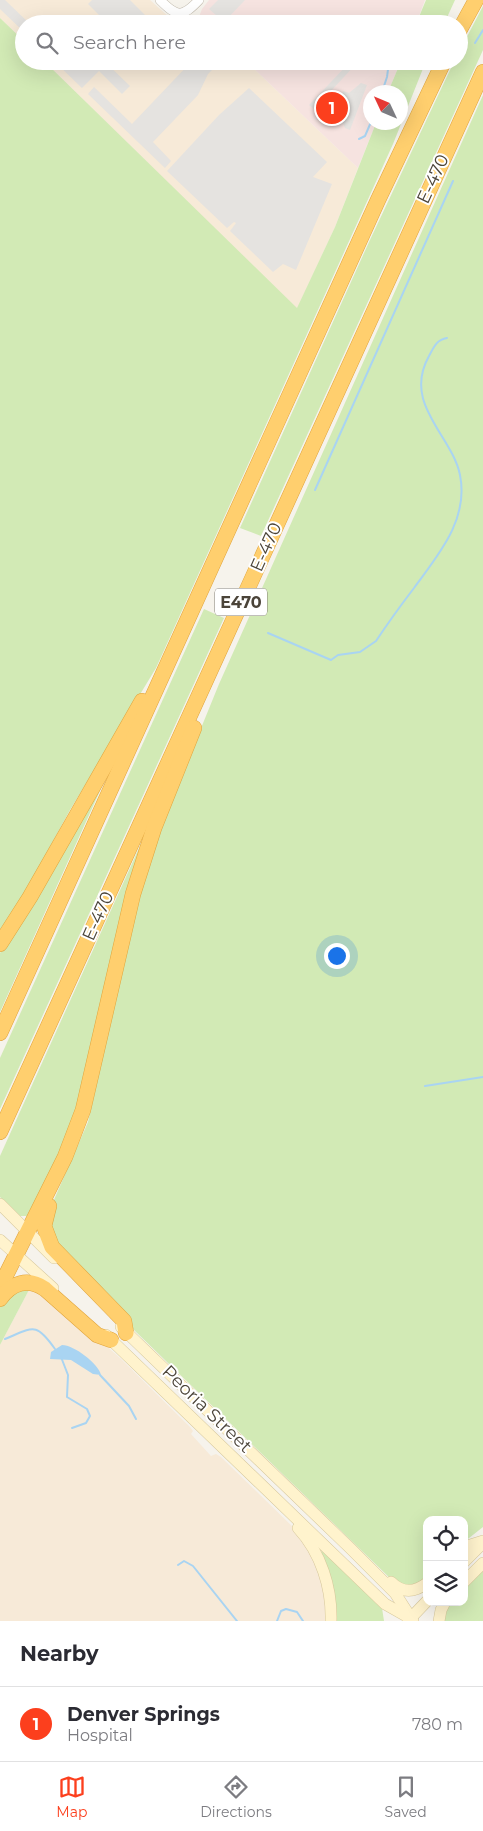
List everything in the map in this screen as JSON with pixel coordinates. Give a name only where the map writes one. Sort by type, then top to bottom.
[{"type":"highway","points":[[468,15],[476,0]]},
{"type":"highway","name":"E470","points":[[0,1033],[378,200],[440,70]]},
{"type":"highway","name":"E-470","points":[[0,1132],[483,72]]},
{"type":"highway","points":[[0,1287],[65,1157],[88,1096],[139,875],[154,828],[221,664],[228,630]]},
{"type":"highway","points":[[0,944],[30,897],[115,746],[180,637]]},
{"type":"highway","points":[[65,1157],[60,1182],[45,1216],[46,1236],[52,1246],[124,1321],[126,1333]]},
{"type":"highway","points":[[0,1299],[16,1284],[24,1282],[37,1284],[97,1335],[111,1340]]},
{"type":"main road","name":"Peoria Street","points":[[0,1204],[126,1333],[395,1593],[409,1620]]},
{"type":"main road","name":"Peoria Street","points":[[0,1240],[111,1340],[385,1604],[409,1620]]},
{"type":"main road","points":[[260,1484],[266,1496],[299,1530],[315,1552],[328,1587],[330,1621]]},
{"type":"main road","points":[[468,1546],[483,1542]]},
{"type":"main road","points":[[465,1561],[483,1542]]},
{"type":"main road","points":[[351,1549],[364,1555],[399,1589],[411,1591],[423,1585]]},
{"type":"main road","points":[[468,1578],[483,1563]]},
{"type":"main road","points":[[409,1620],[423,1604]]},
{"type":"main road","points":[[439,1621],[443,1606]]},
{"type":"street","points":[[160,0],[178,14],[191,8],[199,0]]},
{"type":"shaded area","points":[[0,0],[150,0],[167,15],[15,15],[15,32],[0,18]]},
{"type":"shaded area","points":[[0,0],[5,0],[21,15],[15,15],[15,23],[0,9]]},
{"type":"shaded area","points":[[92,0],[130,0],[145,15],[99,15],[88,4]]},
{"type":"shaded area","points":[[209,0],[425,0],[419,15],[200,15]]},
{"type":"shaded area","points":[[218,0],[245,0],[231,15],[216,15],[209,9]]},
{"type":"shaded area","points":[[53,70],[255,70],[358,168],[335,227],[297,309]]},
{"type":"shaded area","points":[[63,70],[113,70],[130,86],[122,94],[99,71],[82,88]]},
{"type":"shaded area","points":[[183,70],[212,70],[208,74],[198,95],[153,142],[171,161],[165,168],[88,94],[94,87],[132,124]]},
{"type":"shaded area","points":[[255,70],[397,70],[391,85],[363,85],[363,130],[373,130],[358,168]]},
{"type":"shaded area","points":[[342,70],[351,70],[314,109],[309,105]]},
{"type":"shaded area","points":[[361,83],[367,85],[363,85],[363,96],[350,130],[345,128],[340,115],[335,113],[343,91],[349,93]]},
{"type":"shaded area","points":[[249,88],[327,162],[313,177],[332,184],[296,270],[283,264],[273,272],[230,231],[236,223],[234,222],[227,228],[167,171],[219,115]]},
{"type":"shaded area","points":[[30,1288],[46,1293],[120,1358],[190,1427],[193,1431],[191,1434],[211,1456],[216,1454],[221,1457],[295,1529],[308,1546],[324,1585],[327,1621],[0,1621],[0,1345]]},
{"type":"green space","points":[[426,0],[455,0],[448,15],[420,15]]},
{"type":"green space","points":[[483,6],[483,50],[261,536],[240,528],[369,242],[450,70],[468,70],[468,35]]},
{"type":"green space","points":[[0,18],[15,32],[15,70],[53,70],[297,308],[335,227],[373,130],[399,130],[156,668],[70,810],[28,887],[0,930]]},
{"type":"green space","points":[[397,70],[422,70],[408,106],[408,85],[391,85]]},
{"type":"green space","points":[[483,95],[483,1527],[468,1539],[468,1516],[423,1516],[423,1581],[416,1586],[396,1584],[136,1332],[56,1248],[51,1239],[53,1202],[88,1122],[142,882],[175,792],[219,684]]},
{"type":"green space","points":[[204,609],[224,618],[0,1109],[0,1058]]},
{"type":"green space","points":[[108,773],[0,1012],[0,953]]},
{"type":"green space","points":[[144,837],[84,1089],[63,1148],[27,1216],[20,1216],[0,1197],[0,1156]]},
{"type":"green space","points":[[30,1288],[0,1345],[0,1304],[4,1297]]},
{"type":"green space","points":[[321,1549],[382,1608],[384,1621],[334,1621]]},
{"type":"green space","points":[[483,1569],[483,1621],[442,1621],[447,1606],[468,1606],[468,1584]]},
{"type":"water","points":[[62,1345],[73,1348],[85,1356],[96,1366],[101,1375],[93,1374],[71,1360],[50,1359],[51,1352]]},
{"type":"waterway","points":[[475,43],[483,30]]},
{"type":"waterway","points":[[384,85],[388,70]]},
{"type":"waterway","points":[[359,139],[365,136],[368,130]]},
{"type":"waterway","points":[[315,490],[453,181]]},
{"type":"waterway","points":[[268,633],[331,660],[338,655],[360,652],[376,641],[441,550],[456,522],[462,491],[460,475],[455,460],[431,418],[421,389],[422,373],[429,356],[438,342],[447,338]]},
{"type":"waterway","points":[[425,1086],[483,1077]]},
{"type":"waterway","points":[[5,1339],[34,1329],[43,1334],[55,1349]]},
{"type":"waterway","points":[[61,1357],[68,1375],[67,1397],[87,1409],[90,1416],[86,1423],[72,1428]]},
{"type":"waterway","points":[[100,1375],[129,1406],[136,1419]]},
{"type":"waterway","points":[[178,1565],[184,1561],[193,1566],[237,1621]]},
{"type":"waterway","points":[[277,1621],[281,1611],[286,1609],[297,1612],[303,1621]]},
{"type":"place","name":"Denver Springs","points":[[332,108]]}]
